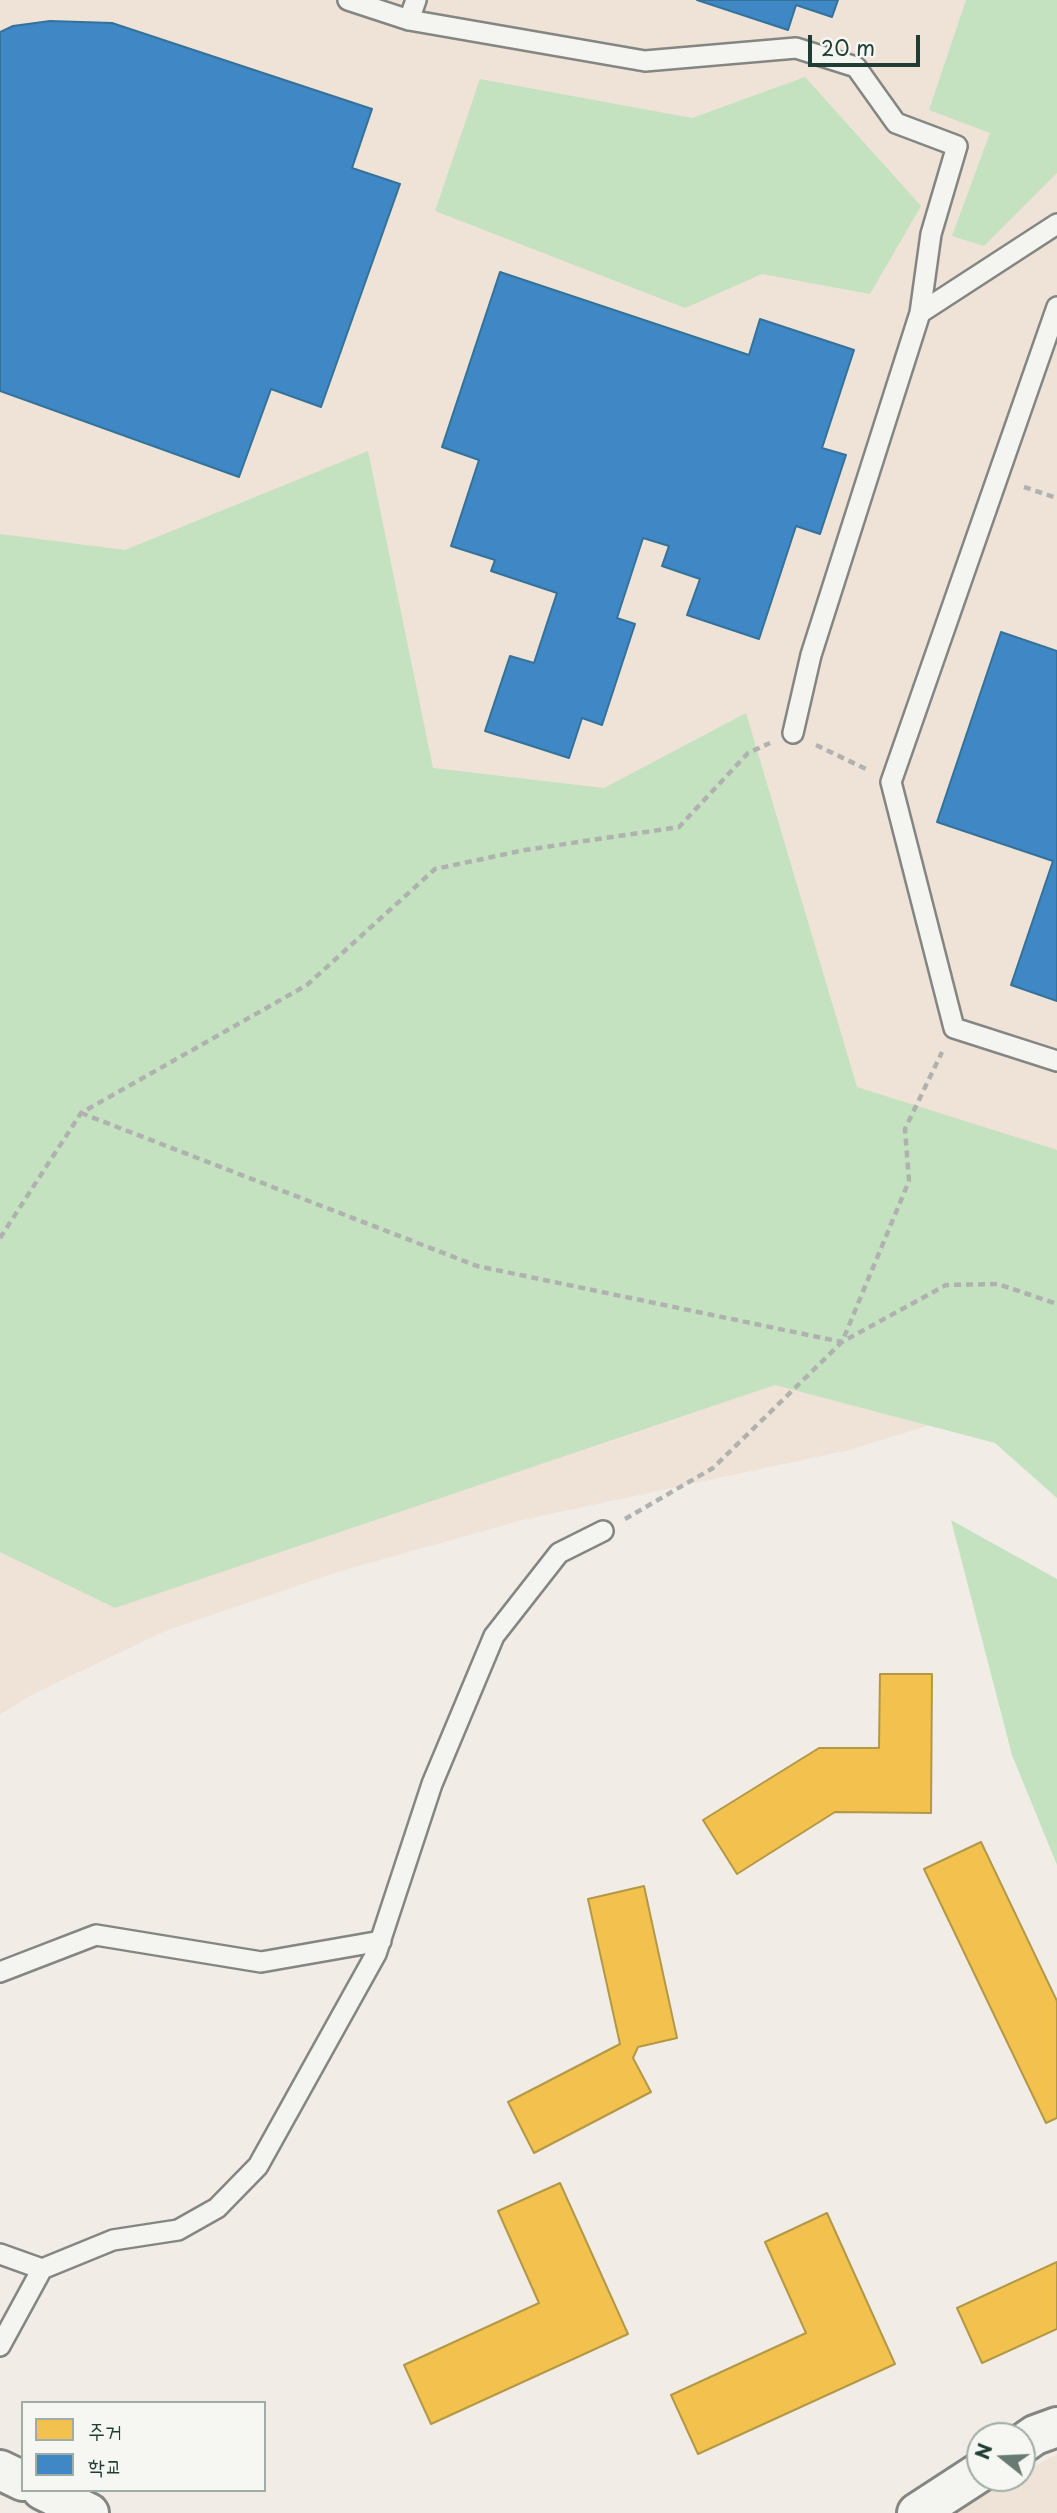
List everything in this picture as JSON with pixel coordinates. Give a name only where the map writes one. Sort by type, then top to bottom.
[{"type":"street","points":[[1036,2435],[1057,2427]]},
{"type":"street","points":[[0,2470],[21,2480]]},
{"type":"street","points":[[917,2513],[966,2481]]},
{"type":"street","points":[[46,2492],[88,2513]]},
{"type":"lane","points":[[348,0],[409,19],[645,61],[796,48],[856,67],[896,123],[957,146],[931,234],[920,313],[811,655],[793,733]]},
{"type":"lane","points":[[409,19],[416,0]]},
{"type":"lane","points":[[920,313],[1057,224]]},
{"type":"lane","points":[[1057,307],[891,782],[954,1028],[1057,1061]]},
{"type":"lane","points":[[0,2346],[41,2269],[113,2240],[178,2230],[217,2208],[258,2166],[376,1954],[432,1784],[494,1636],[559,1553],[603,1531]]},
{"type":"lane","points":[[0,1972],[96,1935],[261,1962],[381,1941]]},
{"type":"lane","points":[[0,2254],[41,2269]]},
{"type":"path","points":[[1017,485],[1057,498]]},
{"type":"path","points":[[0,1238],[80,1114],[307,985],[435,870],[525,850],[679,827],[748,753],[793,733],[891,782]]},
{"type":"path","points":[[842,1342],[909,1181],[905,1129],[954,1028]]},
{"type":"path","points":[[80,1114],[477,1266],[842,1342]]},
{"type":"path","points":[[603,1531],[713,1468],[842,1342],[946,1285],[998,1284],[1057,1304]]},
{"type":"shaded area","points":[[0,0],[1057,0],[1057,1397],[1001,1403],[849,1450],[522,1520],[337,1572],[165,1631],[37,1692],[0,1714]]},
{"type":"shaded area","points":[[1057,2454],[1057,2513],[951,2513],[988,2492],[1036,2492],[1036,2465]]},
{"type":"green space","points":[[966,0],[1057,0],[1057,173],[984,246],[952,236],[990,133],[929,110]]},
{"type":"green space","points":[[805,77],[921,206],[870,294],[762,274],[685,308],[435,211],[480,79],[692,118]]},
{"type":"green space","points":[[368,451],[433,768],[604,788],[746,713],[857,1087],[1057,1150],[1057,1498],[995,1443],[775,1385],[115,1608],[0,1552],[0,534],[125,550]]},
{"type":"green space","points":[[951,1520],[1057,1579],[1057,1865],[1012,1755]]},
{"type":"building: 주거","points":[[880,1674],[932,1674],[931,1813],[835,1812],[737,1874],[703,1820],[819,1748],[879,1748]]},
{"type":"building: 주거","points":[[981,1842],[1057,2001],[1057,2118],[1046,2123],[924,1869]]},
{"type":"building: 주거","points":[[644,1886],[677,2038],[638,2047],[633,2058],[651,2092],[534,2153],[508,2102],[620,2044],[588,1899]]},
{"type":"building: 주거","points":[[560,2183],[628,2334],[431,2424],[404,2365],[539,2303],[498,2211]]},
{"type":"building: 주거","points":[[827,2213],[895,2364],[698,2454],[671,2395],[806,2333],[765,2242]]},
{"type":"building: 주거","points":[[1057,2262],[1057,2329],[982,2363],[957,2308]]},
{"type":"building: 학교","points":[[697,0],[838,0],[832,17],[796,5],[788,30]]},
{"type":"building: 학교","points":[[50,21],[112,23],[372,109],[352,168],[400,184],[321,407],[271,389],[239,477],[0,391],[0,32],[13,26]]},
{"type":"building: 학교","points":[[500,272],[749,355],[760,319],[854,350],[822,448],[846,455],[820,534],[796,526],[759,639],[687,615],[700,579],[662,566],[669,546],[643,538],[617,618],[635,624],[602,725],[582,718],[569,758],[485,731],[510,656],[534,663],[557,593],[491,571],[495,560],[451,546],[479,460],[442,447]]},
{"type":"building: 학교","points":[[1001,632],[1057,651],[1057,1001],[1011,985],[1053,861],[937,822]]}]
